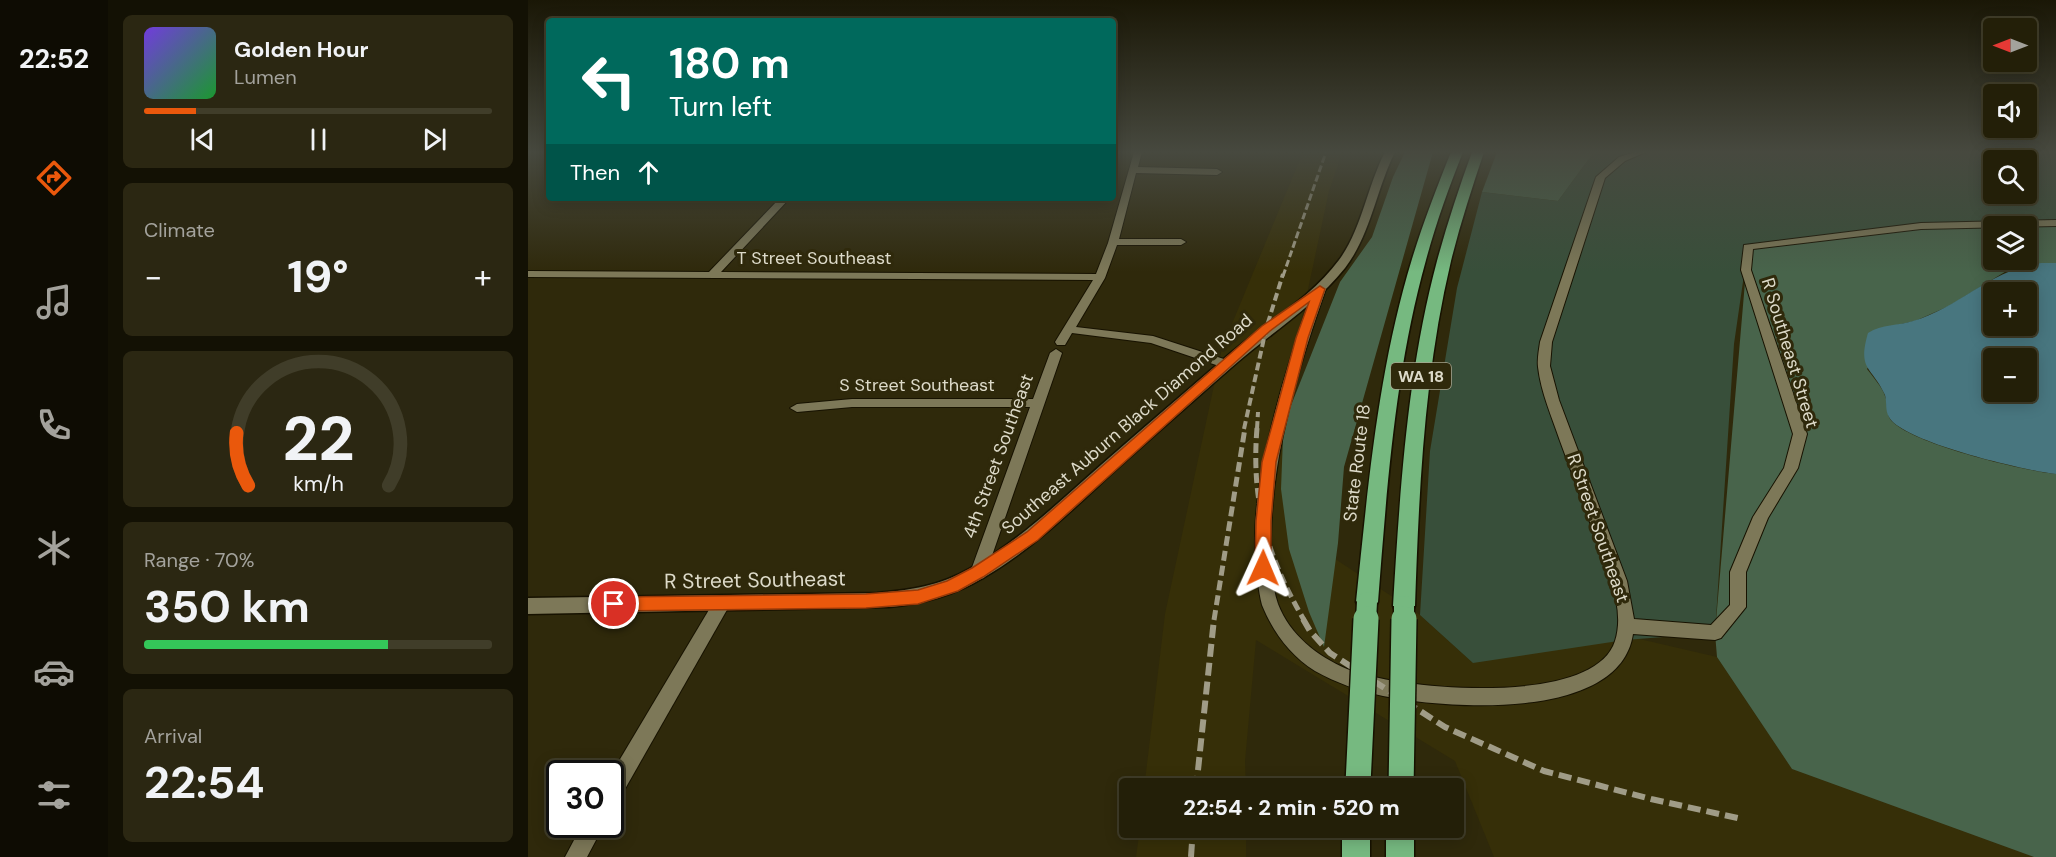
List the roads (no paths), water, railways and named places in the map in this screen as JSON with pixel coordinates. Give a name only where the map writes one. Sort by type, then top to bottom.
[{"type":"highway","name":"State Route 18","points":[[1358,778],[1367,602],[1384,442],[1402,332],[1423,248],[1441,192]]},
{"type":"highway","name":"WA 18","points":[[1401,778],[1408,521],[1420,380],[1444,252],[1463,192]]},
{"type":"highway","points":[[1356,838],[1356,857]]},
{"type":"highway","points":[[1400,838],[1400,857]]},
{"type":"main road","name":"Southeast Auburn Black Diamond Road","points":[[978,573],[1033,536],[1266,329],[1320,289],[1344,263],[1361,233],[1373,192]]},
{"type":"main road","name":"R Street Southeast","points":[[528,606],[866,601],[918,597],[952,586],[978,573]]},
{"type":"street","name":"4th Street Southeast","points":[[978,573],[1058,347],[1092,294],[1112,242],[1126,192]]},
{"type":"street","name":"R Street Southeast","points":[[1320,289],[1289,382],[1268,474],[1263,568],[1268,596],[1276,619],[1285,634],[1314,662],[1335,674],[1360,682],[1429,694],[1491,695],[1549,691],[1590,678],[1604,669],[1617,656],[1625,640],[1628,626],[1626,607],[1619,581],[1552,400],[1544,354],[1596,192]]},
{"type":"street","points":[[712,275],[782,201]]},
{"type":"street","name":"R Southeast Street","points":[[1628,626],[1715,633],[1738,607],[1738,572],[1761,517],[1791,468],[1800,434],[1746,270],[1748,247],[1921,226],[2056,223]]},
{"type":"street","points":[[1112,242],[1181,242]]},
{"type":"street","name":"T Street Southeast","points":[[528,274],[1099,277]]},
{"type":"street","points":[[1068,329],[1153,340],[1226,364]]},
{"type":"street","name":"S Street Southeast","points":[[797,408],[852,403],[1037,403]]},
{"type":"street","points":[[624,772],[722,603]]},
{"type":"street","points":[[575,857],[586,838]]},
{"type":"water","points":[[2056,263],[2056,474],[1966,454],[1916,436],[1899,427],[1889,417],[1885,395],[1865,362],[1868,333],[1930,315],[1983,285],[1983,336],[2037,336],[2037,282],[1989,282],[2007,272],[2037,270],[2037,264]]},
{"type":"railway","points":[[1283,276],[1312,192]]},
{"type":"railway","points":[[1244,429],[1266,329],[1283,274]]},
{"type":"railway","points":[[1257,429],[1258,412]]},
{"type":"railway","points":[[1214,620],[1245,428]]},
{"type":"railway","points":[[1257,428],[1257,480],[1264,528],[1280,573],[1304,620]]},
{"type":"railway","points":[[1197,778],[1214,619]]},
{"type":"railway","points":[[1303,619],[1310,631],[1330,653],[1445,727],[1544,771],[1651,799],[1742,819]]},
{"type":"railway","points":[[1191,857],[1192,838]]}]
